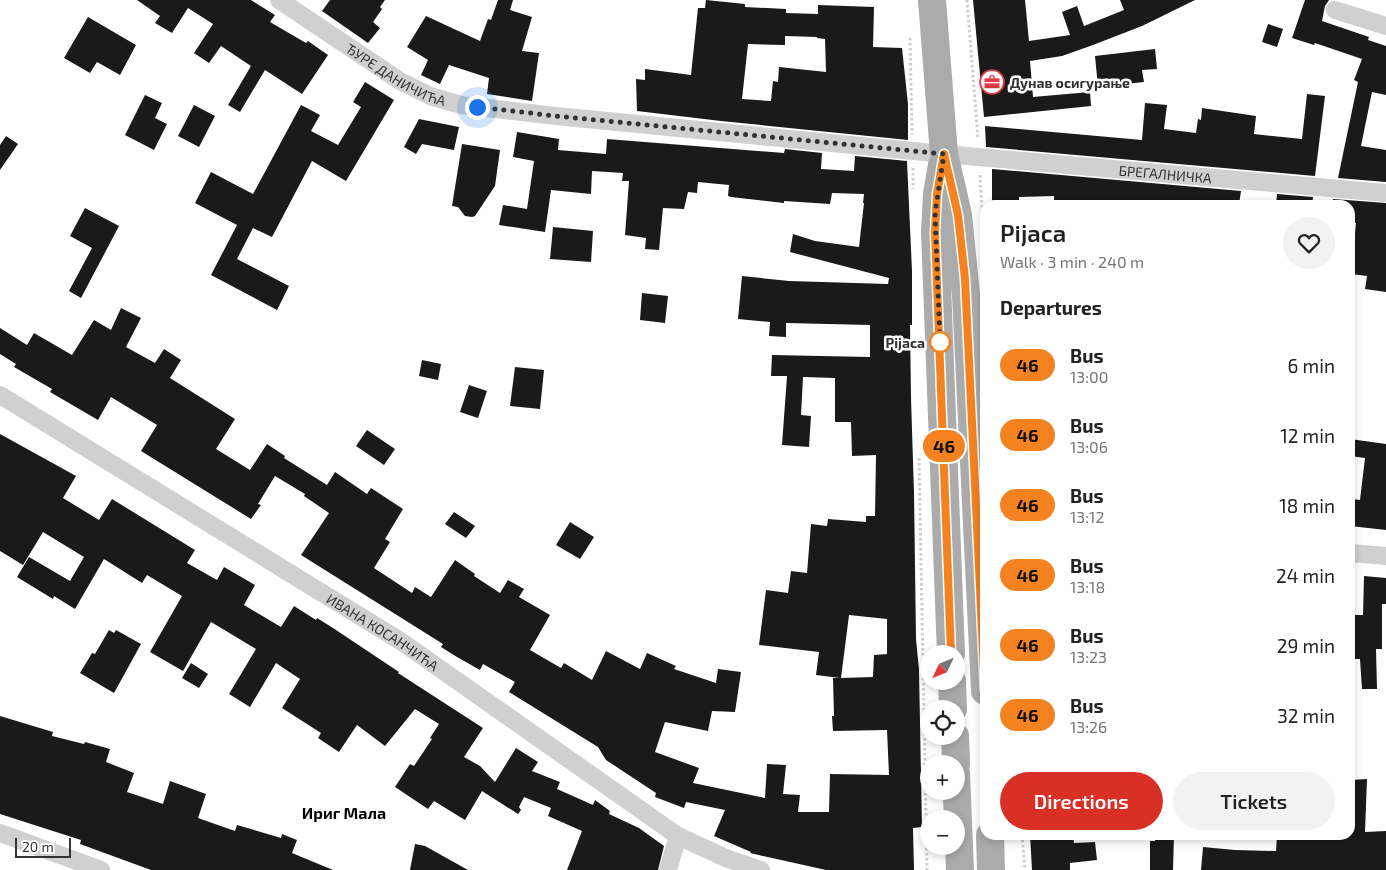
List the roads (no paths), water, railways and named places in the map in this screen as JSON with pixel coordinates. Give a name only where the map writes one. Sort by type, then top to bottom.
[{"type":"main road","points":[[932,0],[944,154],[961,234],[980,507]]},
{"type":"main road","points":[[944,154],[937,194],[935,232],[951,645]]},
{"type":"main road","points":[[957,800],[960,870]]},
{"type":"main road","points":[[990,840],[992,870]]},
{"type":"street","name":"ЂУРЕ ДАНИЧИЋА","points":[[279,0],[400,81],[430,96],[462,105],[944,154]]},
{"type":"street","points":[[1335,10],[1386,26]]},
{"type":"street","name":"БРЕГАЛНИЧКА","points":[[944,154],[1386,193]]},
{"type":"street","name":"ИВАНА КОСАНЧИЋА","points":[[0,395],[402,642],[678,836],[728,859],[761,870]]},
{"type":"street","points":[[946,522],[980,522]]},
{"type":"street","points":[[1355,553],[1386,556]]},
{"type":"street","points":[[0,833],[101,870]]},
{"type":"street","points":[[668,870],[678,836]]},
{"type":"place","name":"Дунав осигурање","points":[[992,82]]},
{"type":"place","name":"Pijaca","points":[[940,342]]},
{"type":"district","name":"Ириг Мала","points":[[344,812]]}]
